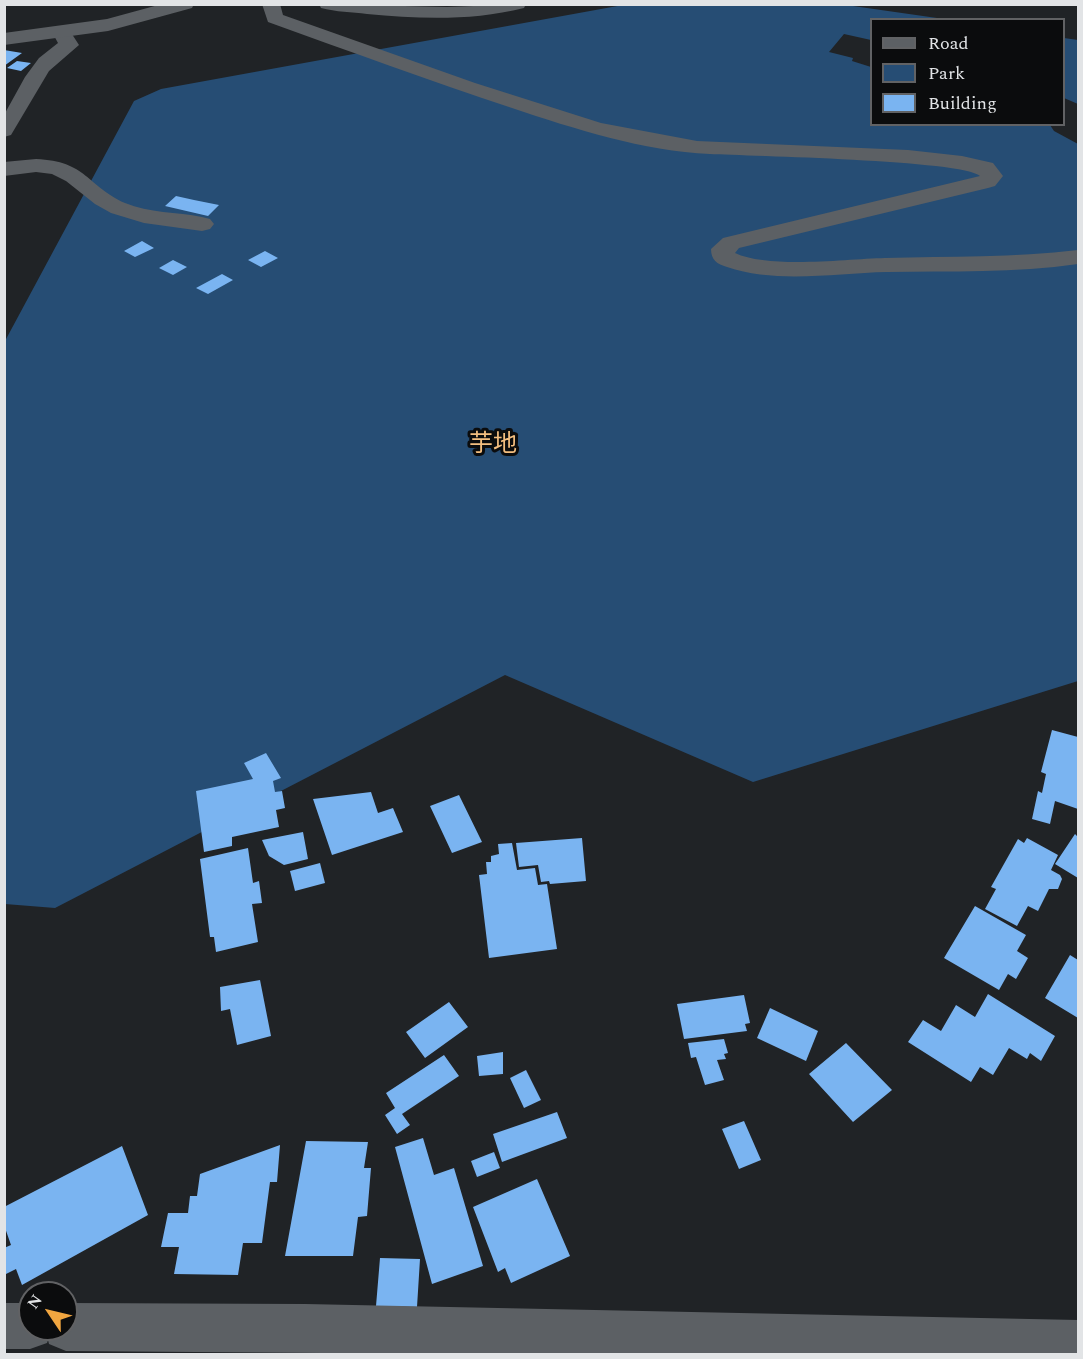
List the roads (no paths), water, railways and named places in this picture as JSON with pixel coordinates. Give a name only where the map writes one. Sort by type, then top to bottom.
[{"type":"street","points":[[4,39],[108,24],[185,4]]},
{"type":"street","points":[[271,4],[275,18],[468,87],[597,129],[697,147],[908,157],[962,163],[985,168],[992,176],[980,183],[731,243],[723,249],[723,256],[728,261],[758,266],[813,268],[943,266],[1054,261],[1078,257]]},
{"type":"street","points":[[328,4],[429,13],[476,12],[517,4]]},
{"type":"street","points":[[4,131],[18,113],[40,68],[69,45],[61,32]]},
{"type":"street","points":[[4,170],[32,164],[55,168],[82,181],[99,199],[119,209],[137,215],[202,224]]},
{"type":"street","points":[[78,1327],[305,1328],[1078,1344]]},
{"type":"district","name":"芋地","points":[[493,446]]}]
